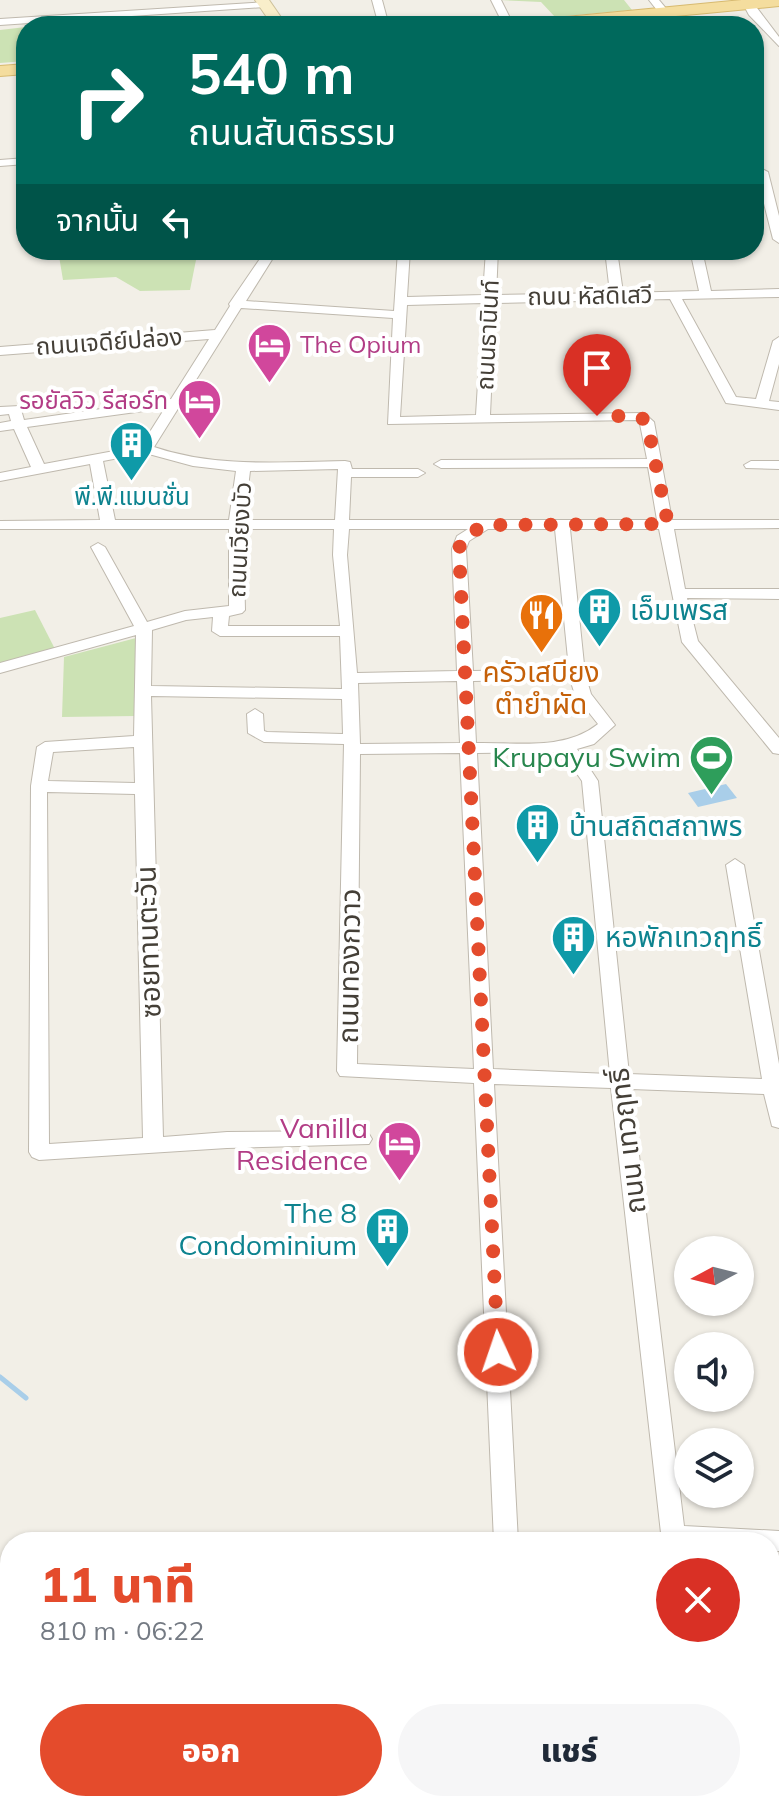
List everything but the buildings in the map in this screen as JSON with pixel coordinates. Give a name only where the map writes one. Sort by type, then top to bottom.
[{"type":"main road","points":[[592,16],[659,6],[779,1]]},
{"type":"street","points":[[130,13],[128,9],[240,0]]},
{"type":"street","points":[[87,16],[263,2]]},
{"type":"street","points":[[764,24],[779,43]]},
{"type":"street","points":[[764,178],[775,208],[779,239]]},
{"type":"street","points":[[0,477],[146,449],[265,260]]},
{"type":"street","points":[[403,260],[393,421],[639,416],[647,422],[690,642],[779,749]]},
{"type":"street","name":"ถนนธานินท์","points":[[483,420],[492,260]]},
{"type":"street","points":[[612,260],[617,296]]},
{"type":"street","points":[[698,260],[706,294]]},
{"type":"street","name":"ถนน หัสดิเสวี","points":[[235,304],[400,308],[490,299],[779,293]]},
{"type":"street","points":[[674,295],[731,400],[779,406]]},
{"type":"street","name":"ถนนเจดีย์ปล่อง","points":[[0,351],[219,334]]},
{"type":"street","points":[[761,404],[779,341]]},
{"type":"street","points":[[0,427],[173,403]]},
{"type":"street","points":[[0,411],[15,409],[40,470]]},
{"type":"street","name":"ถนนทองกวาว","points":[[346,446],[340,525],[352,744],[347,1071],[776,1087]]},
{"type":"street","name":"ถนนเวียงบัว","points":[[0,668],[185,616],[237,610],[236,525],[244,466],[175,459],[146,449]]},
{"type":"street","points":[[96,459],[108,524]]},
{"type":"street","points":[[441,464],[655,463]]},
{"type":"street","points":[[751,465],[779,465]]},
{"type":"street","points":[[244,466],[418,473]]},
{"type":"street","points":[[255,714],[256,733],[264,737],[352,744],[567,747],[588,740],[607,725],[583,695],[577,674],[562,524]]},
{"type":"street","points":[[0,525],[779,524]]},
{"type":"street","points":[[484,525],[462,539],[459,549],[506,1532]]},
{"type":"street","points":[[98,547],[144,630]]},
{"type":"street","points":[[678,593],[779,594]]},
{"type":"street","points":[[221,613],[220,631],[348,631]]},
{"type":"street","name":"ซอยทานตะวัน","points":[[144,630],[142,741],[153,1144]]},
{"type":"street","points":[[144,691],[350,686],[465,676],[577,674]]},
{"type":"street","points":[[142,741],[45,747],[39,786],[39,1152],[153,1144],[362,1139]]},
{"type":"street","name":"ถนน เทวฤทธิ์","points":[[567,747],[590,781],[620,1081],[673,1532]]},
{"type":"street","points":[[39,786],[144,789]]},
{"type":"street","points":[[735,865],[776,1087],[779,1121]]},
{"type":"green space","points":[[500,0],[624,0],[632,10],[554,16],[541,2]]},
{"type":"green space","points":[[16,28],[16,62],[0,63],[0,30]]},
{"type":"green space","points":[[60,260],[196,260],[190,290],[140,291],[116,277],[63,280]]},
{"type":"green space","points":[[35,610],[56,651],[0,664],[0,618]]},
{"type":"green space","points":[[136,638],[136,716],[62,717],[64,657]]},
{"type":"water","name":"Krupayu Swim","points":[[726,784],[737,798],[698,807],[688,793]]},
{"type":"waterway","points":[[0,1377],[26,1398]]},
{"type":"place","name":"The Opium","points":[[269,384]]},
{"type":"place","name":"รอยัลวิว รีสอร์ท","points":[[199,440]]},
{"type":"place","name":"พี.พี.แมนชั่น","points":[[132,482]]},
{"type":"place","name":"เอ็มเพรส","points":[[599,649]]},
{"type":"place","name":"ครัวเสบียง ตำยำผัด","points":[[541,654]]},
{"type":"place","name":"Krupayu Swim","points":[[712,796]]},
{"type":"place","name":"บ้านสถิตสถาพร","points":[[538,865]]},
{"type":"place","name":"หอพักเทวฤทธิ์","points":[[574,976]]},
{"type":"place","name":"Vanilla Residence","points":[[399,1183]]},
{"type":"place","name":"The 8 Condominium","points":[[388,1268]]},
{"type":"route","points":[[498,1352],[459,549],[462,539],[484,525],[668,524],[647,422],[639,416],[597,416]]}]
